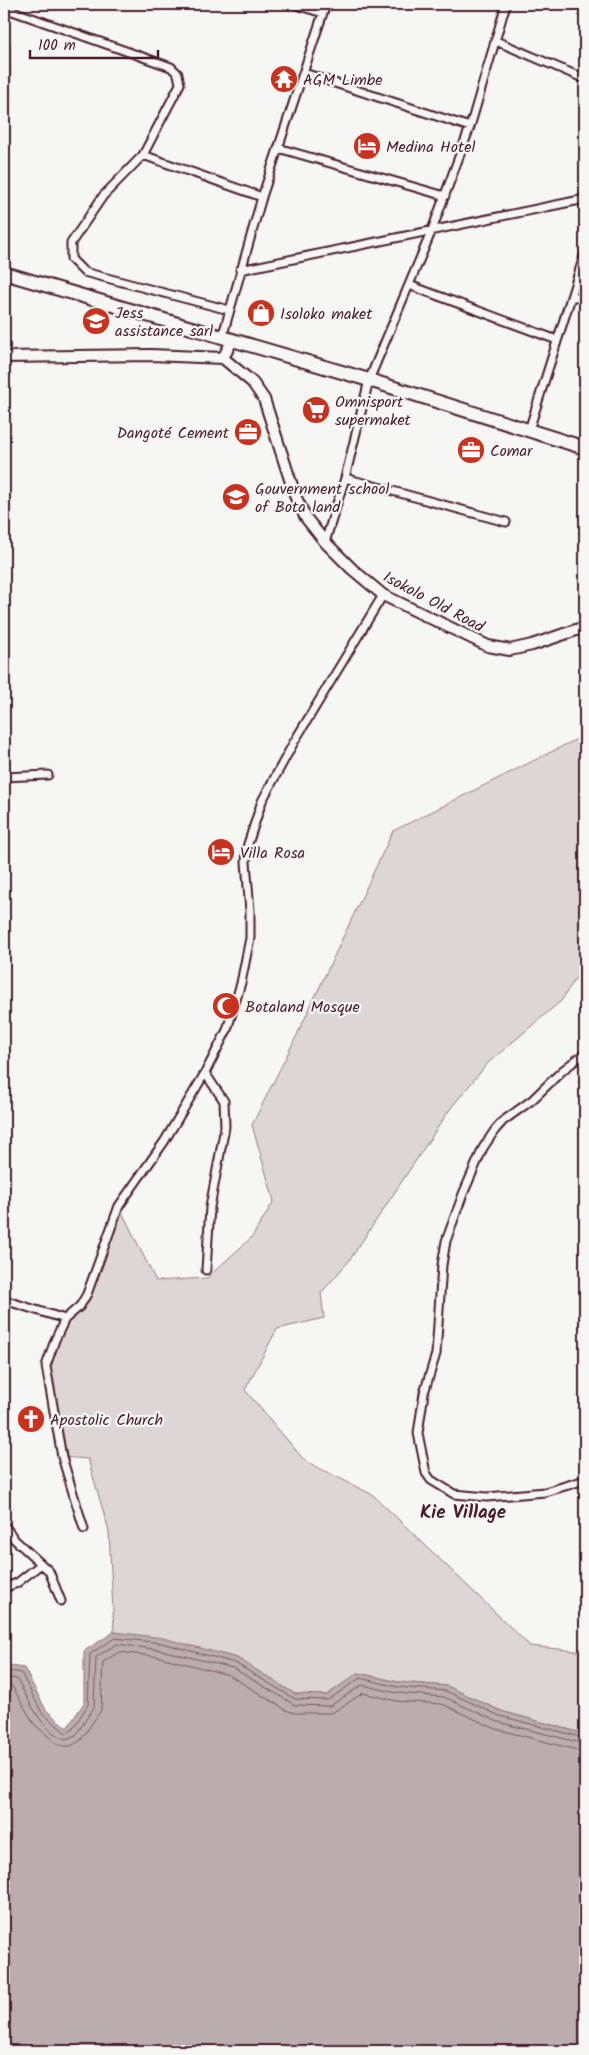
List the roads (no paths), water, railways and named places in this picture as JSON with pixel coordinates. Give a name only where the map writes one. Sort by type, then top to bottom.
[{"type":"highway","points":[[4,273],[369,380],[585,448]]},
{"type":"street","points":[[293,4],[323,13]]},
{"type":"street","points":[[4,356],[150,355],[223,358],[227,339],[229,310],[240,270],[262,197],[326,4]]},
{"type":"street","points":[[325,542],[345,478],[369,380],[445,196],[470,127],[506,4]]},
{"type":"street","points":[[4,8],[171,67],[178,74],[180,84],[143,155],[103,196],[71,243],[71,258],[84,272],[229,310]]},
{"type":"street","points":[[496,41],[585,79]]},
{"type":"street","points":[[304,73],[470,127]]},
{"type":"street","points":[[278,148],[445,196]]},
{"type":"street","points":[[143,155],[262,197]]},
{"type":"street","points":[[240,270],[585,199]]},
{"type":"street","points":[[529,430],[585,253]]},
{"type":"street","points":[[409,285],[557,340]]},
{"type":"street","points":[[571,297],[585,297]]},
{"type":"street","name":"Isokolo Old Road","points":[[223,358],[252,382],[264,399],[296,498],[306,518],[325,542],[352,570],[383,595],[488,646],[510,650],[532,645],[585,627]]},
{"type":"street","points":[[345,478],[506,522]]},
{"type":"street","points":[[84,1529],[62,1457],[46,1366],[65,1319],[80,1306],[87,1294],[119,1206],[164,1142],[205,1073],[227,1030],[246,962],[251,926],[246,862],[247,847],[262,801],[294,742],[383,595]]},
{"type":"street","points":[[4,777],[48,775]]},
{"type":"street","points":[[584,1054],[563,1070],[532,1100],[503,1121],[483,1148],[463,1194],[446,1241],[442,1265],[436,1354],[424,1392],[418,1434],[426,1473],[431,1480],[454,1494],[487,1497],[545,1492],[585,1480]]},
{"type":"street","points":[[205,1073],[224,1102],[225,1127],[210,1207],[206,1270]]},
{"type":"street","points":[[4,1300],[65,1319]]},
{"type":"street","points":[[4,1525],[15,1540],[40,1565],[50,1572],[61,1601]]},
{"type":"street","points":[[4,1588],[17,1583],[40,1565]]},
{"type":"water","points":[[114,1632],[163,1638],[237,1658],[295,1694],[327,1695],[358,1673],[398,1682],[447,1686],[501,1711],[585,1734],[585,2051],[4,2051],[4,1665],[24,1668],[46,1710],[67,1728],[84,1703],[84,1651]]},
{"type":"place","name":"AGM Limbe","points":[[284,79]]},
{"type":"place","name":"Medina Hotel","points":[[367,146]]},
{"type":"place","name":"Isoloko maket","points":[[261,313]]},
{"type":"place","name":"Jess assistance sarl","points":[[96,321]]},
{"type":"place","name":"Omnisport supermaket","points":[[316,410]]},
{"type":"place","name":"Dangoté Cement","points":[[248,432]]},
{"type":"place","name":"Comar","points":[[471,450]]},
{"type":"place","name":"Gouvernment school of Bota land","points":[[236,497]]},
{"type":"place","name":"Villa Rosa","points":[[221,852]]},
{"type":"place","name":"Botaland Mosque","points":[[226,1006]]},
{"type":"place","name":"Apostolic Church","points":[[31,1419]]},
{"type":"district","name":"Kie Village","points":[[463,1511]]}]
